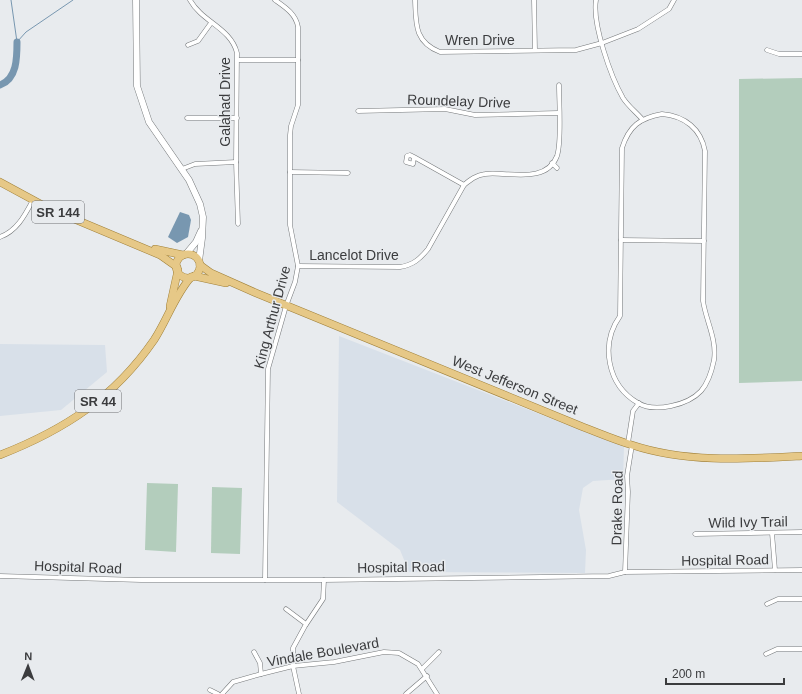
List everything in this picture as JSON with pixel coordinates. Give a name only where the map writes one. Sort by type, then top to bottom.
[{"type":"main road","name":"SR 144","points":[[0,182],[71,218],[145,247],[185,255]]},
{"type":"main road","name":"SR 144","points":[[145,247],[148,250],[166,258],[177,269]]},
{"type":"main road","points":[[185,255],[194,256],[200,263],[198,272],[192,277],[182,276],[177,269],[178,260],[185,255]]},
{"type":"main road","name":"West Jefferson Street","points":[[200,263],[211,273],[230,283],[583,427],[630,444],[687,456],[718,458],[802,456]]},
{"type":"main road","name":"SR 44","points":[[168,314],[177,269]]},
{"type":"main road","name":"West Jefferson Street","points":[[192,277],[230,283]]},
{"type":"main road","name":"SR 44","points":[[0,455],[31,443],[61,427],[115,387],[143,355],[183,286],[192,277]]},
{"type":"street","points":[[136,0],[137,86],[149,122],[182,170],[200,204],[203,217],[200,263]]},
{"type":"street","name":"Galahad Drive","points":[[190,0],[199,14],[225,33],[233,42],[238,60],[236,118],[238,224]]},
{"type":"street","name":"King Arthur Drive","points":[[266,580],[267,384],[271,354],[295,282],[298,266],[290,224],[291,126],[298,104],[297,22],[290,12],[276,0]]},
{"type":"street","name":"Wren Drive","points":[[415,0],[416,29],[426,44],[440,52],[576,50],[602,43],[638,29],[655,20],[669,9],[674,0]]},
{"type":"street","name":"Wren Drive","points":[[534,0],[535,50]]},
{"type":"street","points":[[596,0],[595,22],[618,88],[624,100],[642,119]]},
{"type":"street","points":[[188,45],[198,41],[211,23]]},
{"type":"street","points":[[767,50],[779,54],[802,54]]},
{"type":"street","points":[[238,60],[298,60]]},
{"type":"street","points":[[414,157],[464,185],[473,177],[486,174],[528,175],[544,170],[552,163],[557,155],[559,146],[559,85]]},
{"type":"street","name":"Roundelay Drive","points":[[358,111],[445,109],[475,115],[558,113]]},
{"type":"street","points":[[662,114],[680,117],[694,128],[703,142],[705,151],[703,301],[708,324],[713,335],[715,350],[711,370],[701,391],[689,399],[675,405],[660,407],[638,403],[622,390],[615,381],[608,354],[612,330],[620,316],[622,148],[631,129],[642,119],[662,114]]},
{"type":"street","points":[[187,118],[236,118]]},
{"type":"street","points":[[182,170],[195,164],[236,162]]},
{"type":"street","points":[[552,163],[557,168]]},
{"type":"street","points":[[290,172],[348,172]]},
{"type":"street","name":"Lancelot Drive","points":[[298,266],[407,266],[421,258],[428,249],[464,185]]},
{"type":"street","points":[[0,237],[11,232],[17,226],[34,200]]},
{"type":"street","points":[[185,255],[196,242],[201,232]]},
{"type":"street","points":[[621,240],[704,241]]},
{"type":"street","name":"Drake Road","points":[[625,572],[628,492],[627,476],[633,411],[638,403]]},
{"type":"street","name":"Wild Ivy Trail","points":[[695,534],[802,532]]},
{"type":"street","points":[[772,533],[775,570]]},
{"type":"street","name":"Hospital Road","points":[[0,576],[141,580],[324,580],[609,576],[625,572],[802,570]]},
{"type":"street","points":[[299,694],[293,666],[294,643],[323,599],[324,580]]},
{"type":"street","points":[[767,604],[778,599],[802,599]]},
{"type":"street","points":[[286,609],[306,624]]},
{"type":"street","points":[[766,654],[777,649],[802,649]]},
{"type":"street","points":[[254,652],[260,663],[261,674]]},
{"type":"street","name":"Vindale Boulevard","points":[[222,694],[233,682],[261,674],[293,666],[334,662],[384,652],[398,653],[418,664],[437,694]]},
{"type":"street","points":[[422,670],[439,652]]},
{"type":"street","points":[[406,694],[427,676]]},
{"type":"street","points":[[210,690],[218,694]]},
{"type":"shaded area","points":[[339,336],[624,447],[623,479],[593,481],[583,488],[579,510],[586,550],[585,573],[409,572],[400,550],[337,502]]},
{"type":"shaded area","points":[[0,344],[105,345],[107,372],[61,410],[0,416]]},
{"type":"green space","points":[[802,78],[802,381],[739,383],[739,79]]},
{"type":"green space","points":[[147,483],[178,484],[176,552],[145,550]]},
{"type":"green space","points":[[212,487],[242,488],[240,554],[211,553]]},
{"type":"water","points":[[180,212],[189,215],[191,220],[188,237],[177,243],[168,237]]},
{"type":"waterway","points":[[11,0],[17,42]]},
{"type":"waterway","points":[[17,42],[26,32],[73,0]]},
{"type":"waterway","points":[[0,85],[6,82],[13,73],[17,55],[17,42]]}]
